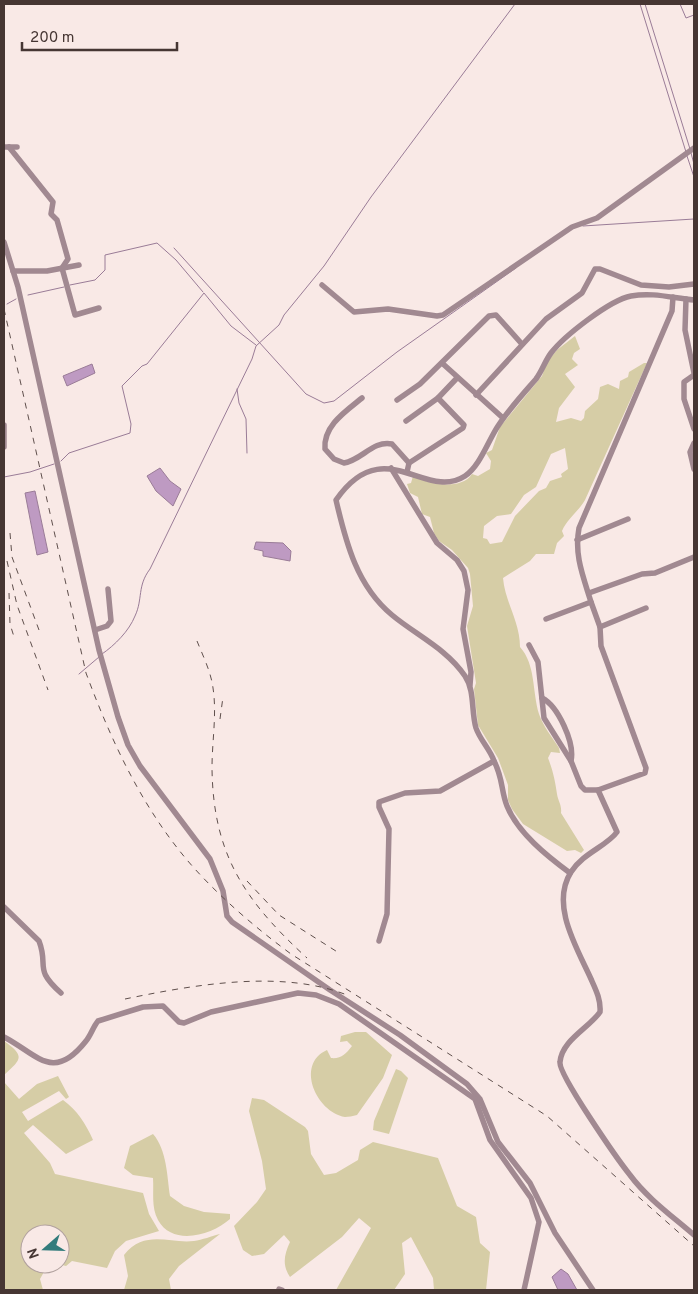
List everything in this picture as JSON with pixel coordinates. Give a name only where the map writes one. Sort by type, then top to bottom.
[{"type":"street","points":[[6,147],[17,147]]},
{"type":"street","points":[[6,147],[53,202],[51,214],[57,220],[68,259],[62,268],[75,315],[98,308]]},
{"type":"street","points":[[322,285],[354,312],[388,309],[437,316],[443,315],[572,227],[597,218],[694,148]]},
{"type":"street","points":[[4,242],[13,271],[99,650],[128,745],[140,766],[210,859],[223,891],[227,916],[232,922],[330,990],[400,1035],[467,1084],[480,1099],[498,1142],[530,1183],[548,1218],[593,1290]]},
{"type":"street","points":[[13,271],[62,268],[78,265]]},
{"type":"street","points":[[476,395],[521,343],[546,319],[576,299],[595,269],[600,269],[641,285],[670,287],[694,284]]},
{"type":"street","points":[[470,686],[464,675],[430,641],[392,615],[377,600],[361,578],[351,557],[336,500],[346,486],[353,481],[382,468],[391,468],[424,478],[444,481],[466,475],[503,418],[537,377],[551,353],[608,305],[632,296],[654,294],[694,300]]},
{"type":"street","points":[[529,645],[536,655],[538,662],[544,718],[571,761],[580,786],[586,790],[598,790],[645,773],[646,768],[601,646],[600,628],[578,560],[577,540],[579,528],[601,474],[672,311],[673,296]]},
{"type":"street","points":[[686,299],[685,330],[694,374],[684,382],[684,398],[694,429]]},
{"type":"street","points":[[397,400],[420,384],[442,364],[489,316],[496,315],[521,343]]},
{"type":"street","points":[[442,364],[503,418]]},
{"type":"street","points":[[406,422],[438,398],[457,378]]},
{"type":"street","points":[[362,398],[338,418],[325,436],[325,449],[328,454],[338,462],[349,462],[386,443],[392,444],[410,463]]},
{"type":"street","points":[[407,472],[410,463],[463,428],[464,425],[438,398]]},
{"type":"street","points":[[4,429],[4,447]]},
{"type":"street","points":[[694,443],[690,452],[694,469]]},
{"type":"street","points":[[391,468],[437,543],[456,560],[464,571],[468,590],[463,629],[471,672],[470,686],[476,729],[490,750],[503,782],[507,806],[536,847],[570,873]]},
{"type":"street","points":[[577,540],[628,519]]},
{"type":"street","points":[[588,593],[642,574],[655,573],[694,557]]},
{"type":"street","points":[[95,630],[106,626],[111,621],[108,589]]},
{"type":"street","points":[[546,619],[591,602]]},
{"type":"street","points":[[600,628],[646,608]]},
{"type":"street","points":[[542,698],[551,704],[561,720],[572,745],[571,761]]},
{"type":"street","points":[[380,941],[387,914],[389,829],[379,807],[379,802],[404,794],[440,790],[494,761]]},
{"type":"street","points":[[598,790],[617,832],[590,851],[570,873],[563,890],[562,903],[575,943],[600,1006],[597,1016],[580,1031],[562,1054],[560,1069],[630,1175],[694,1235]]},
{"type":"street","points":[[4,907],[39,941],[41,967],[44,976],[61,993]]},
{"type":"street","points":[[4,1037],[33,1057],[60,1062],[72,1055],[86,1042],[98,1021],[143,1007],[163,1006],[179,1022],[184,1023],[211,1012],[298,993],[326,998],[379,1030],[475,1099],[490,1140],[532,1198],[538,1222],[524,1290]]},
{"type":"street","points":[[538,1222],[548,1218]]},
{"type":"shaded area","points":[[575,336],[580,349],[574,353],[572,359],[578,365],[565,374],[575,387],[559,408],[556,422],[571,418],[581,421],[584,418],[585,411],[598,399],[600,387],[608,384],[619,389],[620,381],[628,377],[629,372],[647,363],[585,500],[564,527],[562,531],[564,536],[557,543],[554,554],[536,554],[530,561],[503,578],[506,595],[518,629],[520,647],[529,662],[539,714],[559,748],[560,753],[551,752],[548,758],[554,776],[561,813],[584,850],[581,853],[575,850],[567,851],[523,824],[512,809],[508,800],[508,785],[498,758],[478,725],[474,689],[476,683],[467,626],[473,606],[470,574],[468,568],[452,550],[439,541],[434,533],[430,517],[422,514],[418,497],[410,493],[407,484],[411,483],[413,476],[435,483],[460,483],[472,474],[478,476],[490,469],[491,461],[486,453],[492,450],[500,427],[542,376],[547,362],[557,350]],"holes":[[[565,448],[568,469],[561,474],[562,477],[550,481],[546,488],[539,491],[515,516],[502,542],[490,544],[487,539],[483,538],[484,526],[497,516],[511,514],[524,495],[536,487],[551,454]]]},
{"type":"shaded area","points":[[92,364],[95,373],[67,386],[63,376]]},
{"type":"shaded area","points":[[160,468],[170,481],[181,489],[173,506],[156,491],[147,476]]},
{"type":"shaded area","points":[[35,491],[48,552],[37,555],[25,493]]},
{"type":"shaded area","points":[[256,542],[283,543],[291,551],[290,561],[263,556],[263,551],[254,549]]},
{"type":"shaded area","points":[[355,1032],[366,1032],[392,1055],[383,1078],[357,1115],[345,1117],[325,1106],[318,1097],[313,1087],[312,1066],[317,1057],[327,1050],[331,1058],[338,1058],[343,1055],[352,1046],[347,1041],[340,1042],[341,1036]]},
{"type":"shaded area","points":[[4,1041],[15,1050],[19,1058],[15,1065],[4,1075]]},
{"type":"shaded area","points":[[396,1069],[408,1078],[389,1134],[373,1130],[374,1121]]},
{"type":"shaded area","points":[[58,1076],[69,1097],[66,1099],[59,1091],[22,1112],[28,1121],[63,1100],[81,1118],[93,1140],[66,1154],[33,1125],[24,1133],[50,1163],[55,1174],[143,1193],[149,1214],[159,1231],[126,1241],[115,1251],[107,1268],[72,1261],[70,1263],[70,1224],[20,1224],[20,1274],[43,1274],[40,1279],[43,1290],[4,1290],[4,1082],[19,1099],[37,1084]]},
{"type":"shaded area","points":[[252,1098],[264,1100],[305,1127],[308,1131],[311,1154],[324,1175],[336,1173],[358,1160],[360,1150],[373,1142],[438,1158],[457,1206],[476,1217],[480,1243],[490,1252],[486,1290],[434,1290],[433,1278],[411,1237],[402,1243],[405,1274],[394,1290],[336,1290],[371,1228],[359,1218],[342,1237],[290,1277],[285,1260],[290,1242],[284,1235],[264,1254],[252,1256],[243,1250],[234,1226],[257,1202],[266,1189],[262,1161],[249,1111]]},
{"type":"shaded area","points":[[153,1134],[158,1140],[164,1155],[170,1196],[184,1206],[204,1212],[230,1214],[230,1219],[213,1230],[193,1236],[183,1236],[165,1228],[158,1220],[154,1210],[153,1178],[133,1175],[124,1168],[130,1146]]},
{"type":"shaded area","points":[[220,1234],[179,1266],[169,1279],[171,1290],[124,1290],[128,1276],[124,1255],[140,1242],[158,1239],[194,1241]]},
{"type":"shaded area","points":[[561,1269],[568,1274],[577,1290],[558,1290],[552,1277]]},
{"type":"waterway","points":[[102,654],[121,637],[132,622],[139,604],[143,581],[252,359],[256,346],[279,325],[284,315],[324,266],[371,197],[515,4]]},
{"type":"waterway","points":[[640,4],[686,152]]},
{"type":"waterway","points":[[645,4],[690,149]]},
{"type":"waterway","points":[[680,4],[686,18],[694,15]]},
{"type":"waterway","points":[[691,153],[694,164]]},
{"type":"waterway","points":[[687,156],[694,177]]},
{"type":"waterway","points":[[583,226],[694,219]]},
{"type":"waterway","points":[[70,285],[95,280],[105,270],[105,255],[157,243],[176,260],[203,292]]},
{"type":"waterway","points":[[174,248],[306,394],[324,403],[334,401],[397,352],[516,268]]},
{"type":"waterway","points":[[28,295],[64,287]]},
{"type":"waterway","points":[[61,461],[69,453],[130,433],[131,424],[122,386],[142,366],[147,364],[204,293],[231,326],[256,345]]},
{"type":"waterway","points":[[7,304],[16,299]]},
{"type":"waterway","points":[[237,389],[239,403],[246,419],[247,453]]},
{"type":"waterway","points":[[4,477],[30,472],[54,464]]},
{"type":"waterway","points":[[79,674],[99,657]]},
{"type":"railway","points":[[4,309],[86,673],[118,751],[131,776],[160,824],[176,846],[216,891],[278,944],[547,1116],[694,1246]]},
{"type":"railway","points":[[10,533],[12,557],[39,630]]},
{"type":"railway","points":[[7,561],[17,605],[48,690]]},
{"type":"railway","points":[[9,593],[10,624],[15,640]]},
{"type":"railway","points":[[197,641],[209,670],[213,688],[212,768],[214,799],[226,851],[250,896],[285,937],[307,958]]},
{"type":"railway","points":[[220,719],[223,697]]},
{"type":"railway","points":[[247,881],[279,915],[339,953]]},
{"type":"railway","points":[[125,999],[208,985],[266,981],[321,987],[347,995]]}]
